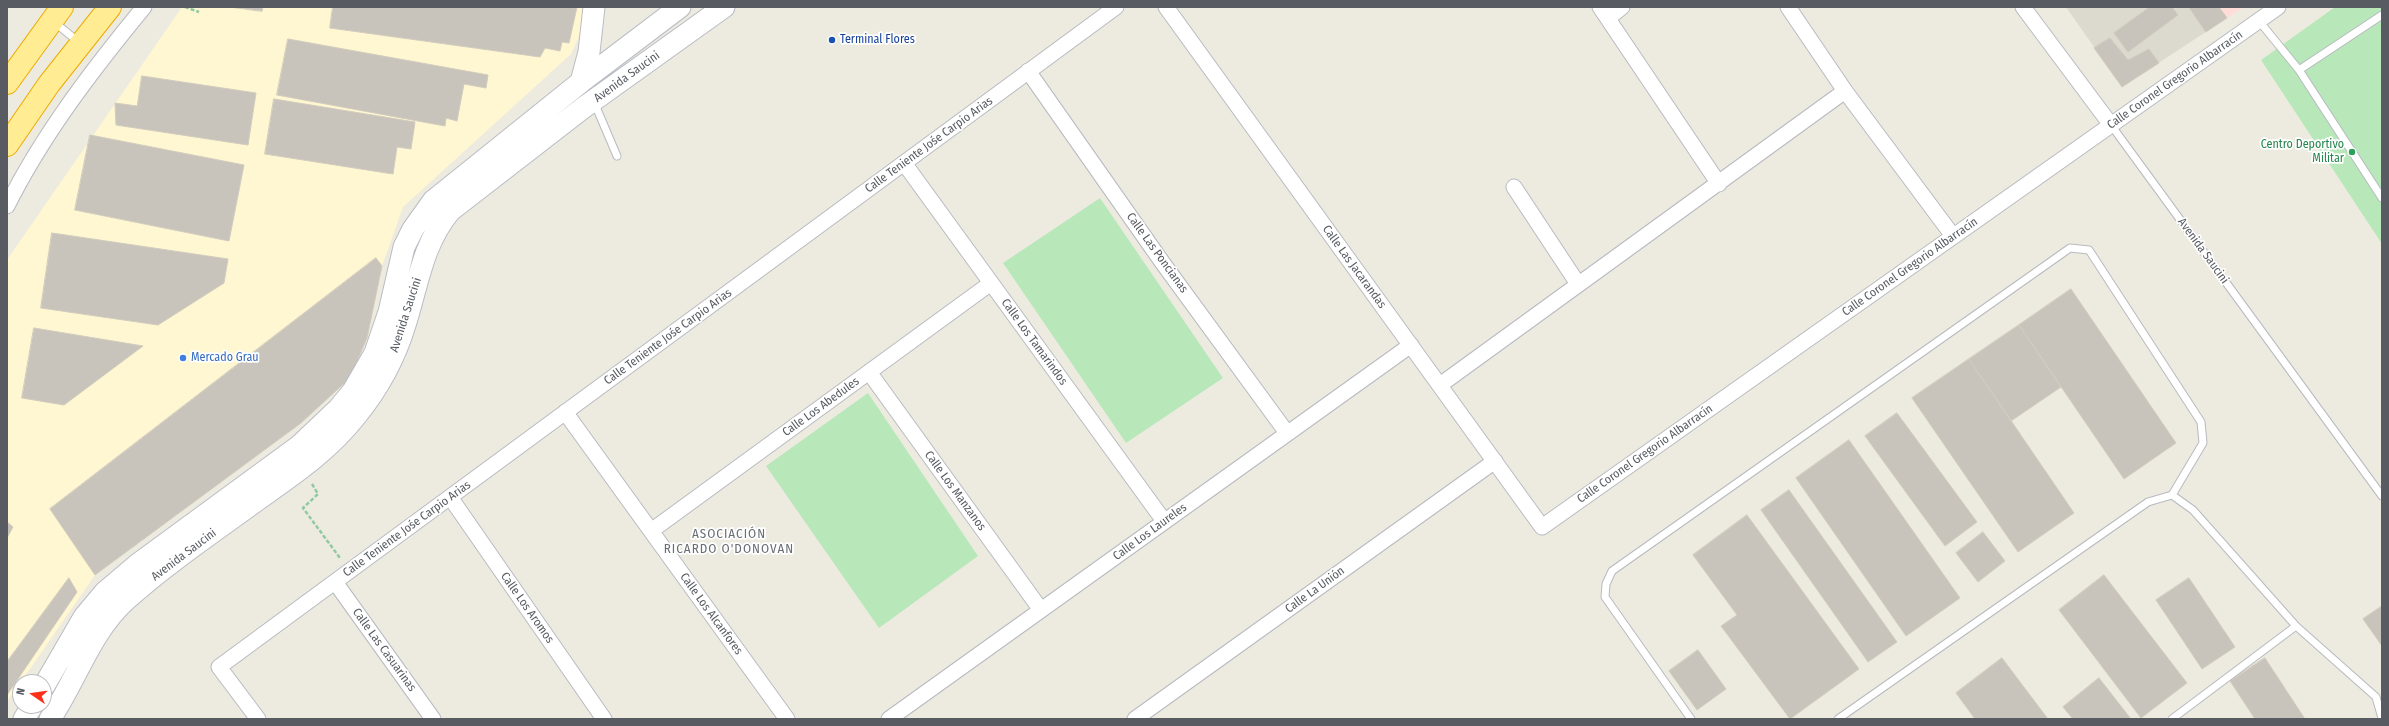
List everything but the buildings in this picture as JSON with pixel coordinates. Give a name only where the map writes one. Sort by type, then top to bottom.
[{"type":"highway","points":[[7,145],[49,84],[110,7]]},
{"type":"highway","points":[[8,80],[57,14]]},
{"type":"main road","points":[[593,100],[581,82],[589,52],[594,7]]},
{"type":"main road","name":"Avenida Saucini","points":[[51,674],[84,617],[105,592],[138,564],[299,446],[340,408],[357,385],[375,353],[389,312],[404,247],[422,215],[433,201],[581,82],[680,7]]},
{"type":"main road","name":"Avenida Saucini","points":[[50,719],[66,695],[91,643],[101,627],[127,599],[322,453],[348,426],[371,397],[384,374],[405,327],[426,248],[440,223],[461,202],[593,100],[724,7]]},
{"type":"street","points":[[7,206],[59,120],[102,58],[144,7]]},
{"type":"street","name":"Calle Teniente Jośe Carpio Arias","points":[[258,719],[219,667],[1116,7]]},
{"type":"street","name":"Calle Las Jacarandas","points":[[1166,7],[1542,527]]},
{"type":"street","points":[[1622,7],[1604,12],[1719,184]]},
{"type":"street","name":"Avenida Saucini","points":[[2023,7],[2111,125]]},
{"type":"street","name":"Calle Coronel Gregorio Albarracín","points":[[1542,527],[2278,7]]},
{"type":"street","points":[[1791,8],[1845,91],[1953,236]]},
{"type":"street","name":"Calle Las Poncianas","points":[[1028,71],[1162,262],[1287,433]]},
{"type":"street","points":[[1440,385],[1578,284],[1719,184],[1845,91]]},
{"type":"street","name":"Calle Los Tamarindos","points":[[904,163],[1164,521]]},
{"type":"street","points":[[1514,187],[1578,284]]},
{"type":"street","name":"Calle Los Abedules","points":[[651,531],[991,282]]},
{"type":"street","name":"Calle Los Laureles","points":[[889,719],[1411,345]]},
{"type":"street","name":"Calle Los Manzanos","points":[[868,372],[1041,610]]},
{"type":"street","name":"Calle Los Alcanfores","points":[[565,412],[787,719]]},
{"type":"street","name":"Calle La Unión","points":[[1135,719],[1495,461]]},
{"type":"street","name":"Calle Los Aromos","points":[[450,497],[604,719]]},
{"type":"street","name":"Calle Las Casuarinas","points":[[335,582],[433,719]]},
{"type":"lane","points":[[57,14],[81,44]]},
{"type":"lane","points":[[2299,70],[2382,15]]},
{"type":"lane","points":[[2258,21],[2299,70],[2382,198]]},
{"type":"lane","points":[[593,100],[617,156]]},
{"type":"lane","name":"Avenida Saucini","points":[[2111,125],[2382,496]]},
{"type":"lane","points":[[1691,719],[1605,597],[1606,584],[1612,571],[2070,248],[2089,250],[2201,422],[2203,443],[2172,495],[2148,502],[1838,719]]},
{"type":"lane","points":[[2172,495],[2193,510],[2296,626],[2379,695],[2382,718]]},
{"type":"lane","points":[[2172,719],[2296,626]]},
{"type":"path","points":[[185,7],[199,12]]},
{"type":"path","points":[[302,468],[318,494],[303,508],[350,571]]},
{"type":"shaded area","name":"Mercado Grau","points":[[182,7],[583,7],[582,30],[571,54],[403,207],[382,266],[367,338],[350,378],[301,423],[95,575],[26,674],[12,674],[12,695],[7,702],[7,260]]},
{"type":"shaded area","points":[[2066,7],[2219,7],[2227,18],[2122,87]]},
{"type":"shaded area","points":[[2219,7],[2244,7],[2227,18]]},
{"type":"green space","name":"Centro Deportivo Militar","points":[[2335,7],[2382,7],[2382,244],[2261,60]]},
{"type":"green space","points":[[1100,198],[1223,378],[1126,443],[1003,263]]},
{"type":"green space","points":[[868,393],[978,556],[879,628],[766,466]]},
{"type":"place","name":"Terminal Flores","points":[[832,40]]},
{"type":"place","name":"Centro Deportivo Militar","points":[[2352,152]]},
{"type":"place","name":"Mercado Grau","points":[[183,358]]},
{"type":"district","name":"ASOCIACIÓN RICARDO O'DONOVAN","points":[[729,542]]}]
